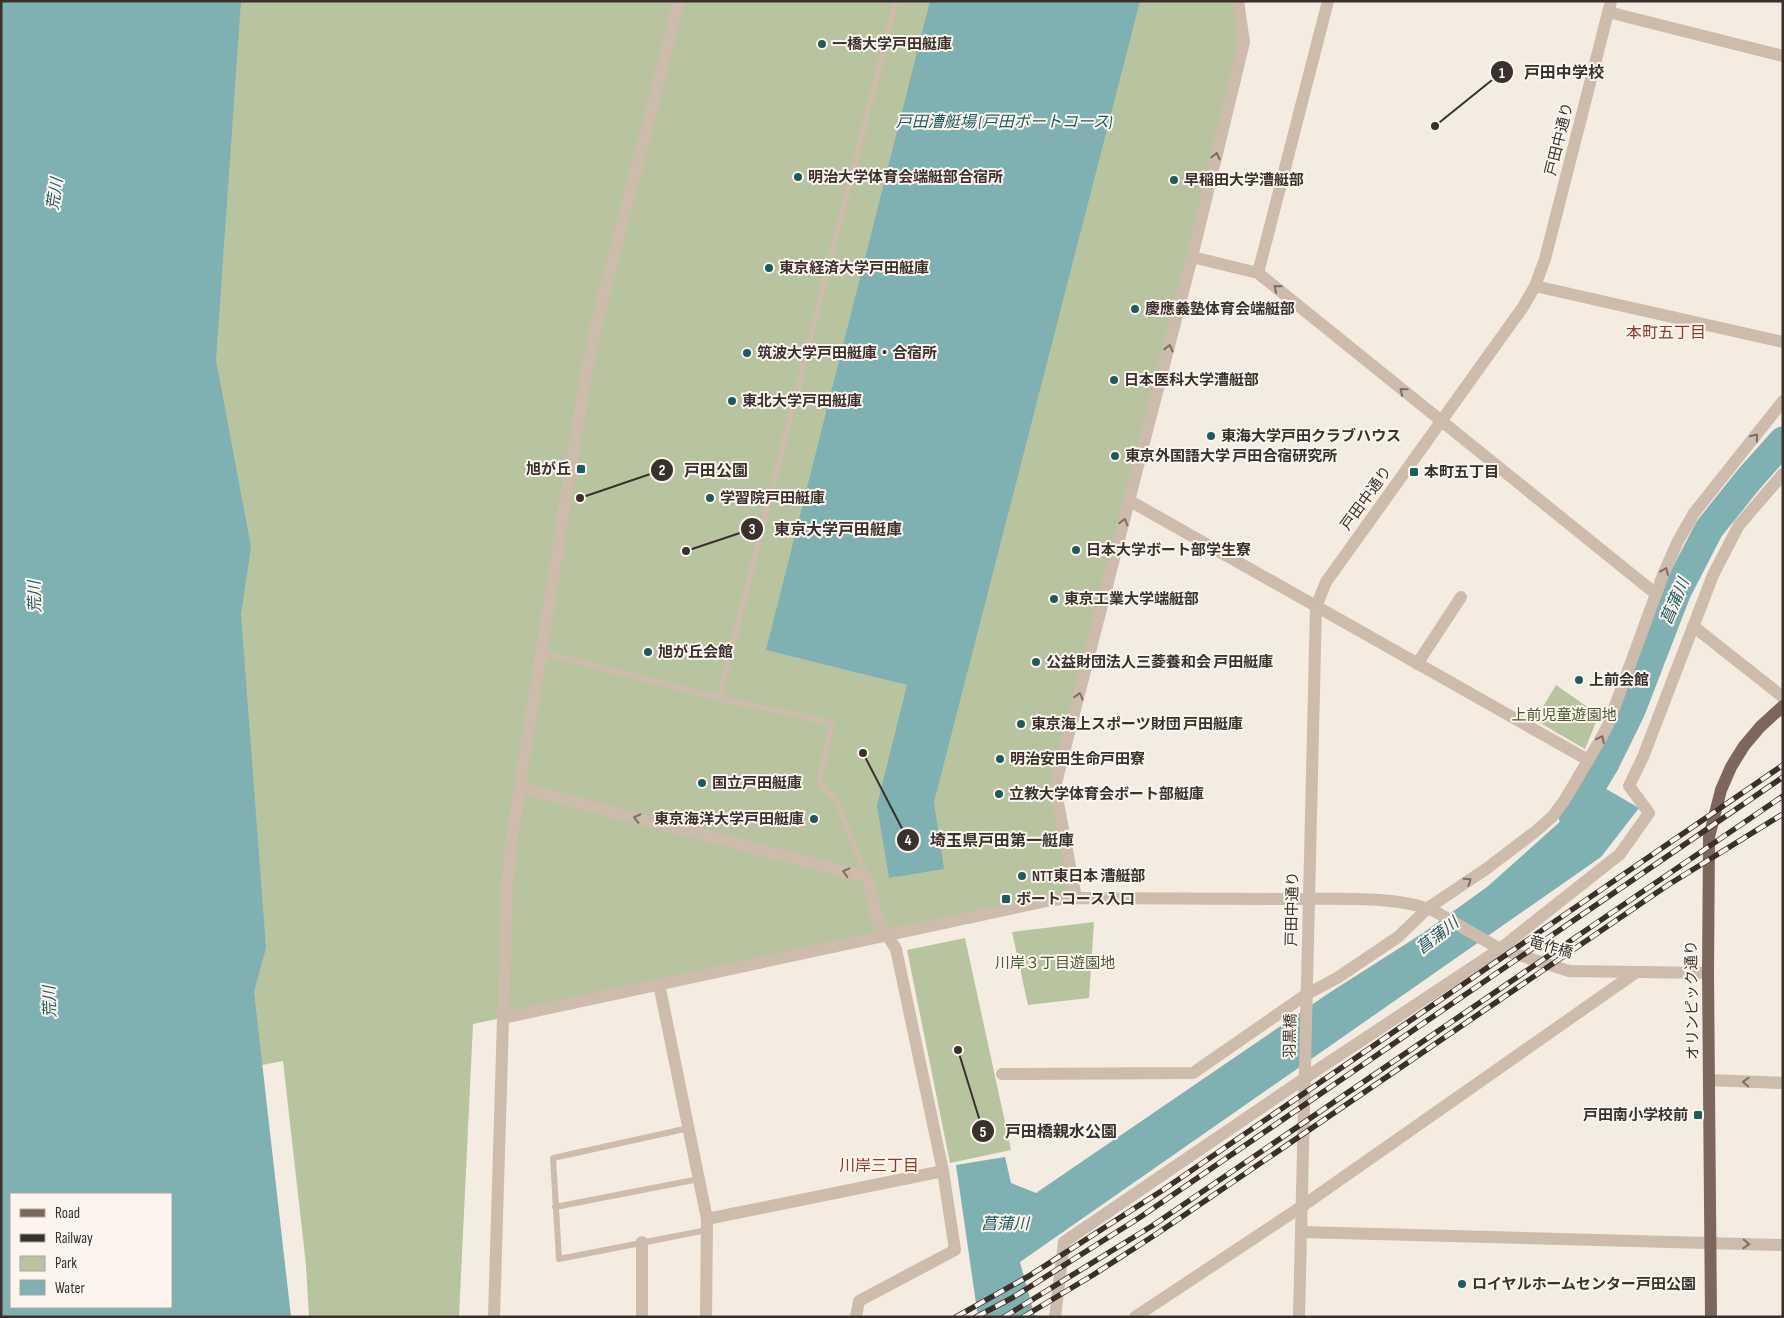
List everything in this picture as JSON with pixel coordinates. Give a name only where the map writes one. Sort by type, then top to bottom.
[{"type":"main road","name":"オリンピック通り","points":[[1711,1317],[1708,845],[1714,812],[1731,767],[1744,746],[1760,727],[1783,706]]},
{"type":"street","points":[[494,1317],[507,887],[512,835],[585,378],[597,322],[679,1]]},
{"type":"street","points":[[1076,898],[1055,787],[1192,257],[1244,42],[1238,1]]},
{"type":"street","points":[[1258,273],[1328,1]]},
{"type":"street","points":[[1610,7],[1783,56]]},
{"type":"street","name":"戸田中通り","points":[[1307,994],[1316,607],[1326,582],[1523,307],[1535,286],[1545,259],[1610,7]]},
{"type":"street","points":[[1192,257],[1258,273],[1656,594]]},
{"type":"street","points":[[1535,286],[1783,342]]},
{"type":"street","points":[[1002,1074],[1193,1074],[1307,994],[1337,978],[1398,937],[1536,831],[1552,817],[1564,801],[1608,725],[1656,594],[1678,541],[1694,513],[1783,401]]},
{"type":"street","points":[[1055,1317],[1064,1242],[1498,948],[1620,854],[1649,813],[1628,786],[1644,757],[1713,575],[1739,525],[1783,474]]},
{"type":"street","points":[[1130,501],[1588,760]]},
{"type":"street","points":[[1417,664],[1462,597]]},
{"type":"street","points":[[1693,626],[1783,697]]},
{"type":"street","points":[[520,788],[867,877],[878,921],[896,949],[943,1171],[955,1250],[859,1301],[856,1317]]},
{"type":"street","name":"竜作橋","points":[[503,1018],[1051,900],[1076,898],[1308,899],[1404,902],[1432,910],[1498,948],[1569,971],[1708,973]]},
{"type":"street","points":[[1134,1317],[1301,1207],[1635,973]]},
{"type":"street","points":[[659,984],[707,1224],[706,1317]]},
{"type":"street","name":"羽黒橋","points":[[1305,1077],[1307,994]]},
{"type":"street","points":[[1299,1317],[1305,1077]]},
{"type":"street","points":[[1709,1080],[1783,1083]]},
{"type":"street","points":[[707,1224],[943,1171]]},
{"type":"street","points":[[1301,1232],[1783,1245]]},
{"type":"street","points":[[642,1242],[642,1317]]},
{"type":"lane","points":[[719,698],[896,1]]},
{"type":"lane","points":[[541,652],[719,698],[832,723],[819,781],[837,802],[867,877]]},
{"type":"lane","points":[[689,1128],[553,1158],[559,1259],[642,1242],[707,1224]]},
{"type":"lane","points":[[555,1207],[699,1178]]},
{"type":"green space","points":[[82,1],[1237,1],[1241,55],[1055,787],[1076,898],[473,1024],[459,1317],[309,1317],[306,1265],[283,1061],[59,1104]]},
{"type":"green space","name":"上前児童遊園地","points":[[1556,685],[1599,715],[1585,749],[1535,720]]},
{"type":"green space","name":"川岸３丁目遊園地","points":[[1094,922],[1089,998],[1028,1005],[1012,932]]},
{"type":"green space","points":[[965,938],[1011,1150],[950,1163],[907,950]]},
{"type":"water","name":"荒川","points":[[1,1],[241,1],[216,360],[251,547],[241,614],[266,948],[254,992],[291,1317],[1,1317]]},
{"type":"water","name":"戸田漕艇場 (戸田ボートコース)","points":[[930,1],[1140,1],[934,802],[944,869],[889,878],[877,805],[907,685],[766,650]]},
{"type":"water","name":"菖蒲川","points":[[1589,779],[1639,808],[1601,857],[1020,1262],[1035,1317],[978,1317],[956,1165],[1005,1157],[1011,1183],[1036,1193],[1329,993],[1423,933],[1487,887],[1572,811]]},
{"type":"waterway","name":"菖蒲川","points":[[1573,816],[1605,763],[1631,710],[1677,591],[1709,529],[1749,479],[1783,441]]},
{"type":"railway","points":[[956,1317],[1029,1276],[1163,1190],[1783,765]]},
{"type":"railway","points":[[976,1317],[1012,1298],[1139,1218],[1783,777]]},
{"type":"railway","points":[[1004,1317],[1152,1226],[1783,796]]},
{"type":"railway","points":[[1023,1317],[1158,1233],[1668,885],[1783,814]]},
{"type":"place","name":"一橋大学戸田艇庫","points":[[822,44]]},
{"type":"place","name":"戸田中学校","points":[[1435,126]]},
{"type":"place","name":"明治大学体育会端艇部合宿所","points":[[798,177]]},
{"type":"place","name":"早稲田大学漕艇部","points":[[1174,180]]},
{"type":"place","name":"東京経済大学戸田艇庫","points":[[769,268]]},
{"type":"place","name":"慶應義塾体育会端艇部","points":[[1135,309]]},
{"type":"place","name":"筑波大学戸田艇庫・合宿所","points":[[747,353]]},
{"type":"place","name":"日本医科大学漕艇部","points":[[1114,380]]},
{"type":"place","name":"東北大学戸田艇庫","points":[[732,401]]},
{"type":"place","name":"東海大学戸田クラブハウス","points":[[1211,436]]},
{"type":"place","name":"東京外国語大学 戸田合宿研究所","points":[[1115,456]]},
{"type":"place","name":"旭が丘","points":[[581,469]]},
{"type":"place","name":"本町五丁目","points":[[1414,472]]},
{"type":"place","name":"戸田公園","points":[[580,498]]},
{"type":"place","name":"学習院戸田艇庫","points":[[710,498]]},
{"type":"place","name":"日本大学ボート部学生寮","points":[[1076,550]]},
{"type":"place","name":"東京大学戸田艇庫","points":[[686,551]]},
{"type":"place","name":"東京工業大学端艇部","points":[[1054,599]]},
{"type":"place","name":"旭が丘会館","points":[[648,652]]},
{"type":"place","name":"公益財団法人三菱養和会 戸田艇庫","points":[[1036,662]]},
{"type":"place","name":"上前会館","points":[[1579,680]]},
{"type":"place","name":"東京海上スポーツ財団 戸田艇庫","points":[[1021,724]]},
{"type":"place","name":"埼玉県戸田第一艇庫","points":[[863,753]]},
{"type":"place","name":"明治安田生命戸田寮","points":[[1000,759]]},
{"type":"place","name":"国立戸田艇庫","points":[[702,783]]},
{"type":"place","name":"立教大学体育会ボート部艇庫","points":[[999,794]]},
{"type":"place","name":"東京海洋大学戸田艇庫","points":[[814,819]]},
{"type":"place","name":"NTT東日本 漕艇部","points":[[1022,876]]},
{"type":"place","name":"ボートコース入口","points":[[1006,899]]},
{"type":"place","name":"戸田橋親水公園","points":[[958,1050]]},
{"type":"place","name":"戸田南小学校前","points":[[1698,1115]]},
{"type":"place","name":"ロイヤルホームセンター戸田公園","points":[[1462,1284]]},
{"type":"district","name":"本町五丁目","points":[[1666,332]]},
{"type":"district","name":"川岸三丁目","points":[[879,1165]]}]
